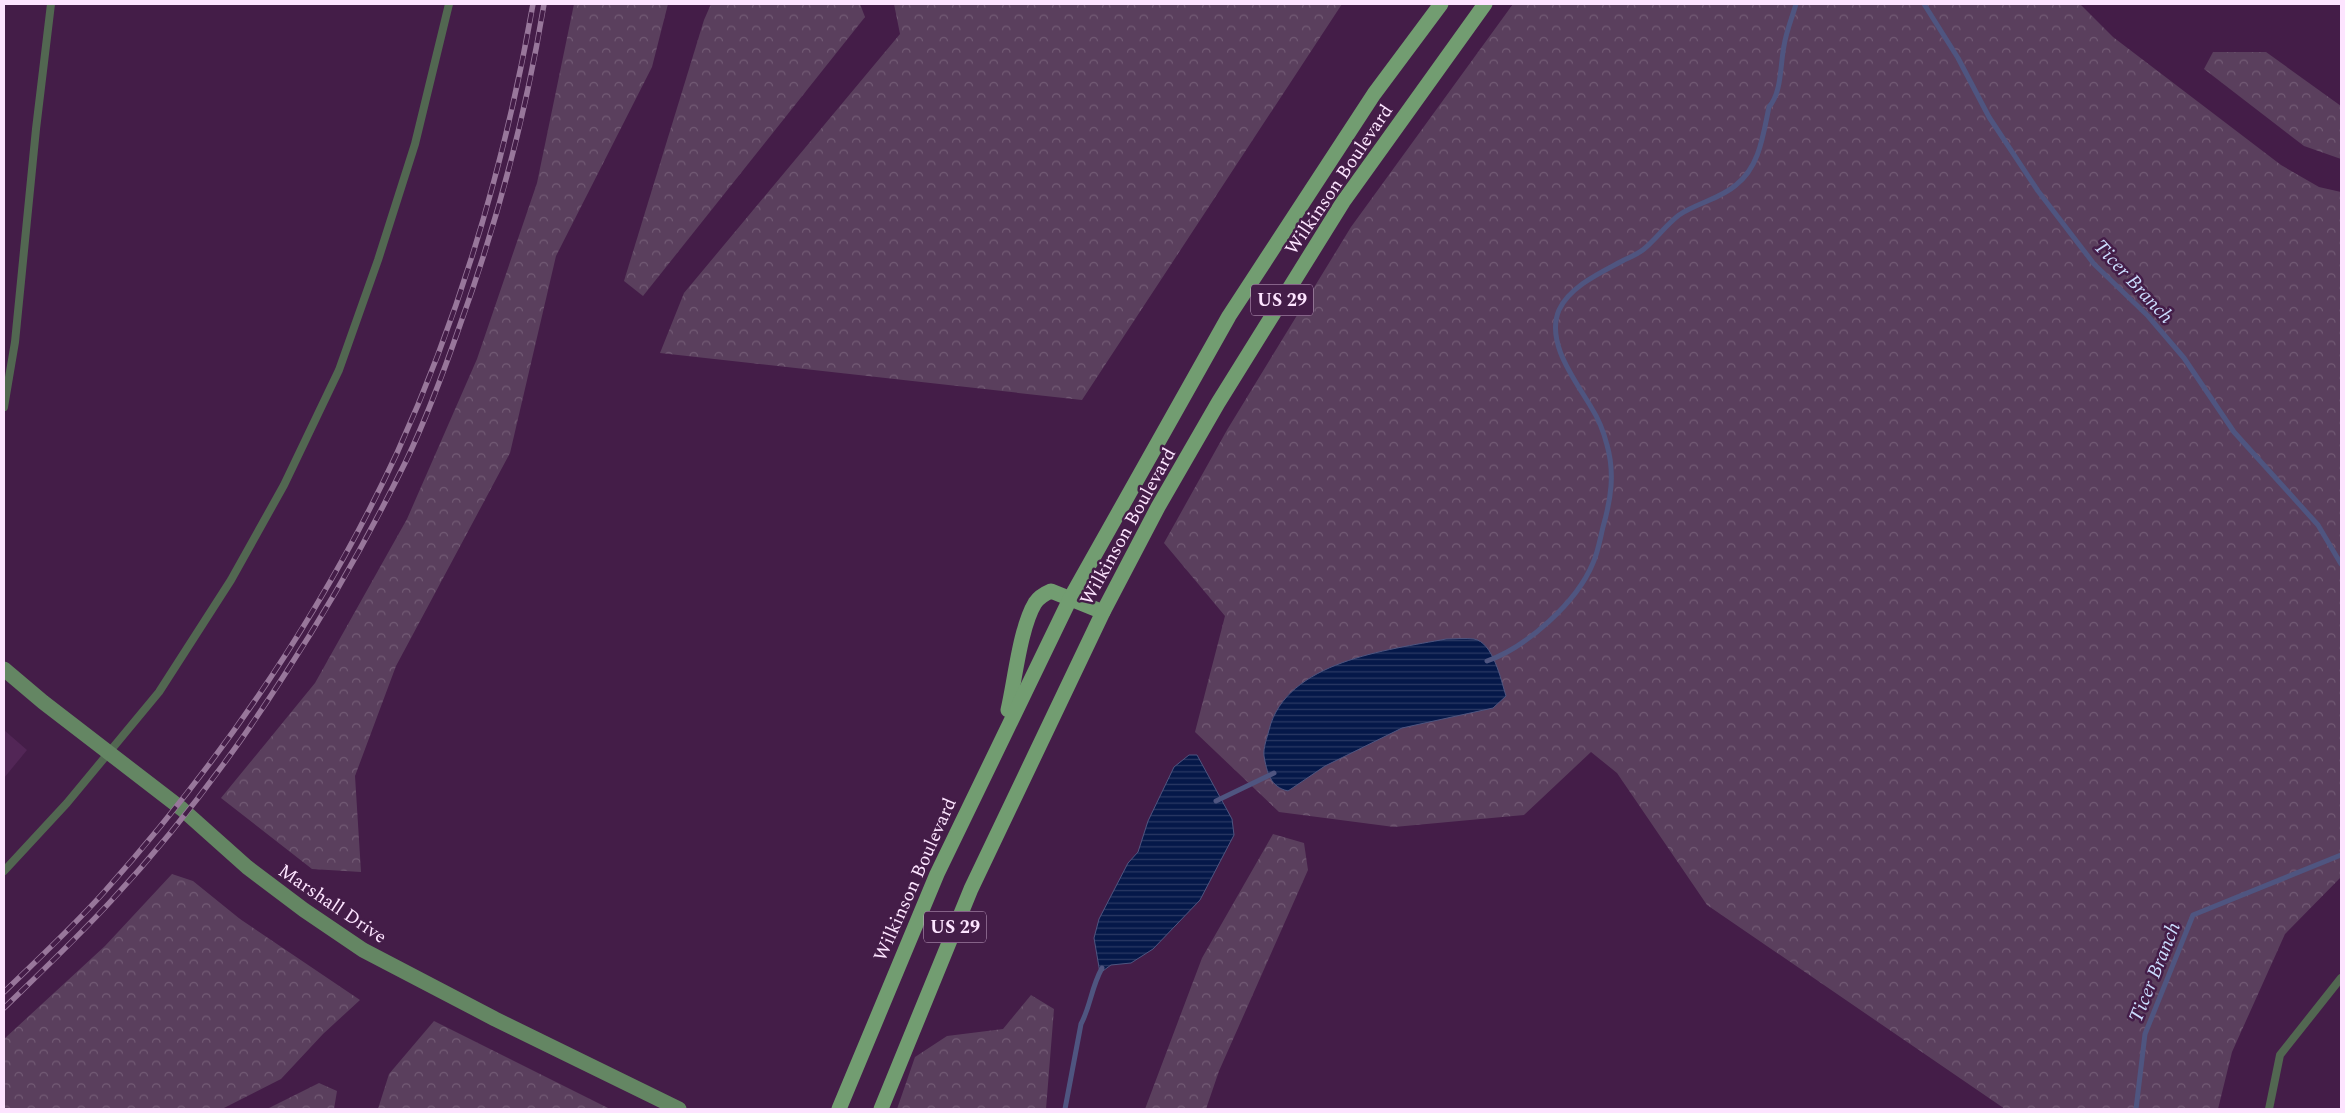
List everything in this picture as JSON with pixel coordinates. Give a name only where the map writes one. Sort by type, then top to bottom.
[{"type":"main road","name":"Wilkinson Boulevard","points":[[839,1109],[936,874],[1070,597],[1229,316],[1374,94],[1441,4]]},
{"type":"main road","name":"Wilkinson Boulevard","points":[[881,1109],[971,889],[1102,612],[1158,507],[1218,403],[1343,202],[1485,4]]},
{"type":"main road","points":[[1004,731],[1026,625],[1036,603],[1042,595],[1051,591],[1070,597],[1102,612]]},
{"type":"street","name":"Marshall Drive","points":[[4,669],[43,702],[182,809],[247,866],[304,910],[363,950],[495,1019],[679,1109]]},
{"type":"lane","points":[[4,407],[15,342],[36,129],[51,4]]},
{"type":"lane","points":[[4,870],[67,803],[159,692],[231,580],[284,485],[339,370],[378,260],[415,144],[448,4]]},
{"type":"lane","points":[[2269,1109],[2280,1055],[2341,978]]},
{"type":"shaded area","points":[[4,730],[27,750],[4,778]]},
{"type":"green space","points":[[574,4],[668,4],[652,67],[556,256],[510,453],[396,666],[355,776],[361,872],[312,869],[221,798],[315,683],[407,519],[477,359],[537,183]]},
{"type":"green space","points":[[711,4],[860,4],[865,17],[643,296],[624,281],[704,20]]},
{"type":"green space","points":[[894,4],[1342,4],[1082,400],[660,353],[684,293],[900,34]]},
{"type":"green space","points":[[1513,4],[2080,4],[2113,37],[2281,165],[2319,187],[2341,192],[2341,877],[2285,934],[2232,1052],[2218,1109],[2005,1109],[1707,905],[1617,773],[1591,752],[1524,815],[1394,827],[1279,812],[1195,732],[1225,616],[1164,543],[1227,430],[1351,227]]},
{"type":"green space","points":[[2213,52],[2266,52],[2341,106],[2341,159],[2304,146],[2204,69]]},
{"type":"green space","points":[[1273,834],[1304,843],[1308,870],[1219,1071],[1206,1109],[1145,1109],[1202,958]]},
{"type":"green space","points":[[172,874],[193,881],[240,919],[360,1000],[323,1034],[281,1079],[222,1109],[4,1109],[4,1039],[105,946]]},
{"type":"green space","points":[[1031,995],[1054,1009],[1046,1109],[897,1109],[915,1057],[947,1036],[1003,1029]]},
{"type":"green space","points":[[434,1021],[610,1109],[378,1109],[389,1074]]},
{"type":"green space","points":[[319,1083],[337,1091],[334,1109],[267,1109]]},
{"type":"water","points":[[1446,639],[1474,639],[1481,642],[1491,654],[1506,696],[1493,708],[1402,728],[1325,766],[1288,791],[1273,782],[1265,762],[1265,743],[1279,707],[1296,688],[1317,674],[1369,654]]},
{"type":"water","points":[[1189,755],[1197,755],[1232,819],[1234,835],[1200,900],[1153,949],[1131,963],[1111,965],[1100,973],[1094,938],[1099,919],[1128,863],[1138,852],[1148,821],[1174,767]]},
{"type":"waterway","points":[[1487,661],[1518,645],[1534,634],[1575,593],[1595,559],[1608,506],[1611,466],[1607,445],[1596,416],[1571,374],[1559,348],[1556,335],[1559,310],[1564,301],[1587,280],[1639,252],[1679,215],[1730,190],[1744,177],[1750,169],[1759,149],[1769,107],[1776,94],[1785,41],[1796,4]]},
{"type":"waterway","name":"Ticer Branch","points":[[1924,4],[1958,58],[1989,117],[2038,191],[2094,264],[2148,316],[2184,358],[2234,432],[2318,525],[2341,564]]},
{"type":"waterway","points":[[1216,801],[1274,773]]},
{"type":"waterway","name":"Ticer Branch","points":[[2136,1109],[2145,1034],[2193,915],[2341,855]]},
{"type":"waterway","points":[[1065,1109],[1081,1024],[1102,968]]},
{"type":"railway","points":[[4,992],[93,904],[190,790],[267,682],[337,570],[397,453],[442,344],[479,233],[495,176],[510,119],[533,4]]},
{"type":"railway","points":[[4,1008],[111,901],[181,820],[225,763],[266,704],[349,569],[406,461],[428,411],[474,286],[499,206],[520,126],[544,4]]}]
